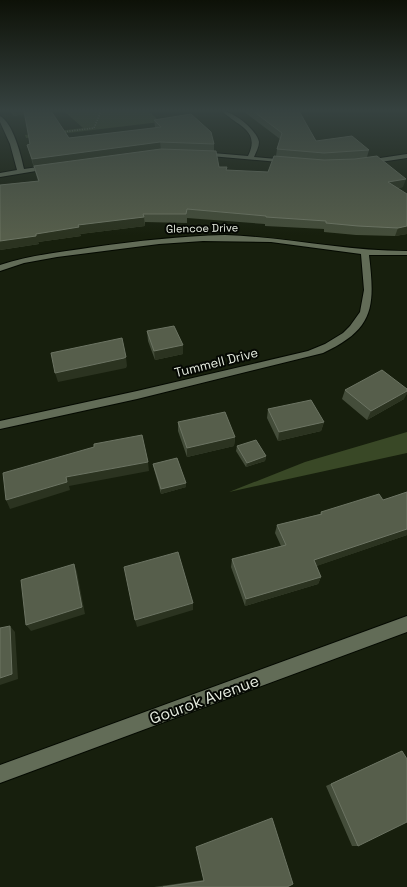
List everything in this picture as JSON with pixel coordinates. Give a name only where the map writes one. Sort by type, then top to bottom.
[{"type":"street","points":[[16,152],[21,172]]},
{"type":"street","points":[[252,157],[255,152]]},
{"type":"street","points":[[193,153],[252,157],[292,162]]},
{"type":"street","points":[[361,163],[407,156]]},
{"type":"street","points":[[0,174],[61,166]]},
{"type":"street","name":"Glencoe Drive","points":[[0,268],[28,259],[166,240],[200,237],[271,240],[365,252],[390,254],[407,253]]},
{"type":"street","name":"Tummell Drive","points":[[0,425],[310,354],[327,347],[356,326],[366,310],[368,300],[365,252]]},
{"type":"street","name":"Gourok Avenue","points":[[0,774],[407,624]]},
{"type":"green space","points":[[407,432],[407,453],[229,492],[305,462]]},
{"type":"building","points":[[30,152],[82,152],[32,159]]},
{"type":"building","points":[[136,152],[216,152],[219,167],[227,167],[226,170],[268,172],[274,156],[324,160],[355,159],[377,156],[406,179],[388,182],[407,194],[407,226],[398,228],[358,226],[326,223],[326,221],[187,209],[186,214],[143,214],[144,217],[78,225],[79,227],[36,234],[36,236],[0,241],[0,185],[39,181],[34,166]]},
{"type":"building","points":[[174,326],[183,345],[154,351],[147,331]]},
{"type":"building","points":[[122,338],[126,357],[55,373],[51,353]]},
{"type":"building","points":[[382,370],[407,389],[407,391],[371,411],[345,390]]},
{"type":"building","points":[[311,400],[324,422],[279,432],[268,409]]},
{"type":"building","points":[[225,412],[235,437],[187,448],[178,422]]},
{"type":"building","points":[[142,435],[148,462],[66,477],[67,482],[6,500],[3,473],[94,447],[94,444]]},
{"type":"building","points":[[256,440],[266,456],[247,463],[237,446]]},
{"type":"building","points":[[177,458],[186,483],[161,489],[153,464]]},
{"type":"building","points":[[407,492],[407,529],[314,560],[321,577],[246,599],[232,559],[286,545],[277,525],[322,514],[321,512],[379,494],[383,500]]},
{"type":"building","points":[[178,552],[193,603],[135,620],[124,567]]},
{"type":"building","points":[[74,564],[82,607],[26,625],[21,580]]},
{"type":"building","points":[[10,626],[12,674],[0,678],[0,628]]},
{"type":"building","points":[[402,751],[407,759],[407,822],[358,846],[331,784]]},
{"type":"building","points":[[272,818],[293,884],[287,887],[163,887],[204,881],[196,847]]}]
